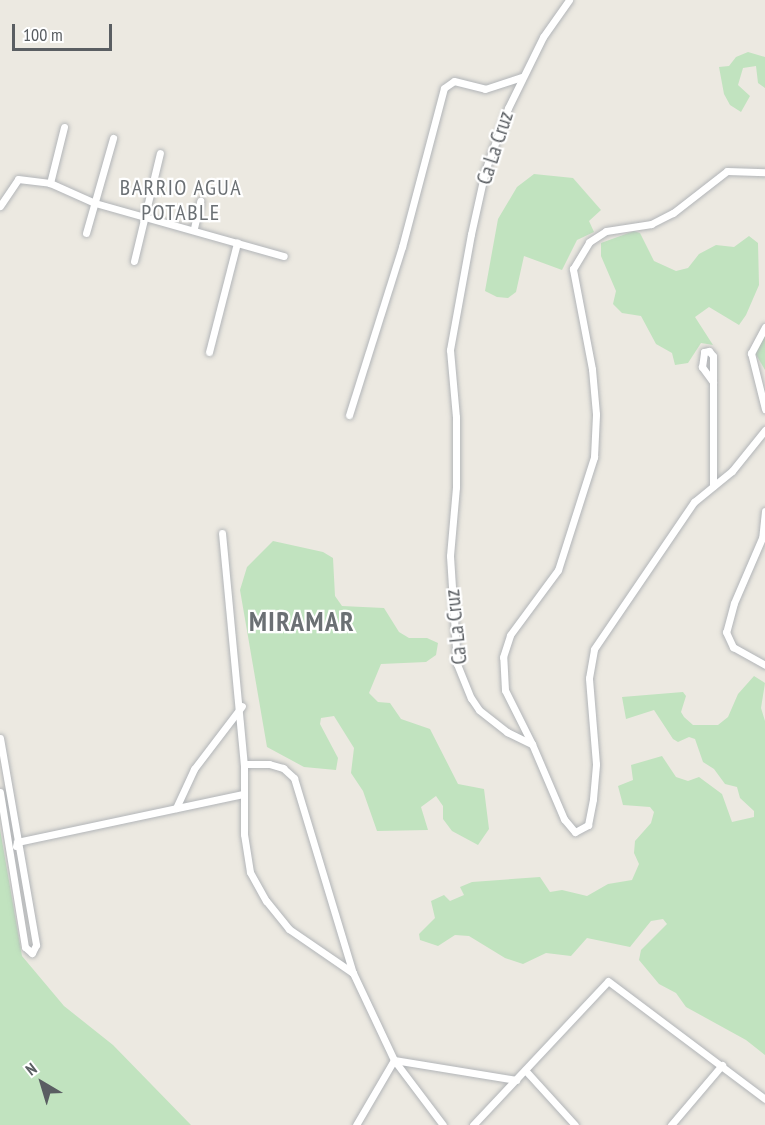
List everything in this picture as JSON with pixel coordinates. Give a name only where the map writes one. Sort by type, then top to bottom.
[{"type":"street","name":"Ca La Cruz","points":[[532,744],[507,732],[479,710],[471,698],[457,664],[450,556],[456,487],[456,417],[450,350],[485,171],[522,77],[568,0]]},
{"type":"street","points":[[349,415],[402,247],[444,88],[459,81],[485,89],[522,77]]},
{"type":"street","points":[[50,183],[64,127]]},
{"type":"street","points":[[86,233],[113,138]]},
{"type":"street","points":[[134,261],[160,153]]},
{"type":"street","points":[[765,172],[727,171],[673,213],[651,224],[606,231],[590,242],[573,269],[592,369],[596,414],[594,457],[558,570],[510,635],[502,657],[505,690],[570,830],[581,832],[588,825],[596,764],[589,678],[594,649],[687,511],[732,471],[765,430]]},
{"type":"street","points":[[0,206],[18,179],[50,183],[95,203],[194,228],[237,243],[284,255]]},
{"type":"street","points":[[194,228],[200,201]]},
{"type":"street","points":[[209,352],[237,243]]},
{"type":"street","points":[[765,327],[751,353],[765,409]]},
{"type":"street","points":[[712,382],[713,486]]},
{"type":"street","points":[[765,510],[762,538],[734,603],[726,632],[733,647],[765,665]]},
{"type":"street","points":[[222,533],[225,591],[242,706],[244,764],[242,794],[250,872],[266,901],[289,929],[353,974]]},
{"type":"street","points":[[176,808],[194,769],[242,706]]},
{"type":"street","points":[[0,738],[36,945],[32,953],[25,947],[0,792]]},
{"type":"street","points":[[244,764],[269,764],[283,768],[294,778],[353,974],[394,1060],[443,1125]]},
{"type":"street","points":[[17,842],[242,794]]},
{"type":"street","points":[[11,856],[17,842]]},
{"type":"street","points":[[473,1125],[608,981],[765,1099]]},
{"type":"street","points":[[394,1060],[516,1080]]},
{"type":"street","points":[[356,1125],[394,1060]]},
{"type":"street","points":[[670,1125],[722,1065]]},
{"type":"street","points":[[525,1070],[575,1125]]},
{"type":"green space","points":[[748,52],[765,57],[765,88],[758,83],[756,66],[743,68],[738,85],[750,96],[741,112],[730,105],[724,94],[719,67],[729,66],[736,57]]},
{"type":"green space","points":[[534,174],[573,178],[601,210],[589,221],[594,232],[577,240],[562,270],[524,256],[516,292],[508,298],[497,297],[485,291],[498,219],[517,187]]},
{"type":"green space","points":[[634,231],[640,233],[654,261],[676,271],[688,268],[699,254],[716,245],[734,247],[749,236],[758,243],[759,285],[746,315],[739,325],[709,307],[695,317],[713,345],[701,343],[688,363],[675,365],[672,353],[656,344],[641,316],[622,313],[613,304],[616,291],[601,256],[601,243]]},
{"type":"green space","points":[[765,332],[765,370],[754,351]]},
{"type":"green space","points":[[273,541],[323,552],[333,558],[335,596],[342,606],[384,608],[399,632],[409,638],[427,638],[438,643],[436,655],[426,662],[381,664],[369,693],[378,702],[390,703],[401,719],[430,729],[458,784],[484,789],[489,829],[478,845],[452,831],[443,819],[443,806],[436,796],[421,807],[428,830],[377,831],[363,791],[351,773],[354,748],[334,716],[321,718],[320,724],[338,758],[336,770],[304,767],[267,747],[240,590],[247,567]]},
{"type":"green space","points":[[754,676],[765,683],[761,708],[765,721],[765,1055],[746,1040],[686,1007],[676,993],[659,984],[639,960],[641,950],[667,924],[663,919],[651,921],[630,947],[587,938],[571,956],[546,953],[523,964],[505,958],[469,936],[455,935],[438,946],[420,940],[419,934],[435,918],[431,901],[444,895],[450,901],[464,895],[460,887],[472,882],[540,877],[550,892],[562,890],[587,896],[608,884],[632,880],[639,864],[634,853],[635,841],[651,823],[654,812],[650,807],[623,805],[618,786],[633,780],[631,765],[662,756],[676,777],[688,781],[699,777],[722,794],[732,822],[754,817],[754,811],[740,798],[737,787],[725,784],[714,769],[703,762],[695,739],[689,737],[678,742],[673,739],[654,710],[626,719],[622,697],[683,692],[686,696],[681,712],[684,717],[693,725],[718,725],[728,717],[738,694]]},
{"type":"green space","points":[[0,829],[22,956],[64,1006],[113,1045],[191,1125],[0,1125]]},
{"type":"district","name":"BARRIO AGUA POTABLE","points":[[181,200]]},
{"type":"district","name":"MIRAMAR","points":[[302,622]]}]
